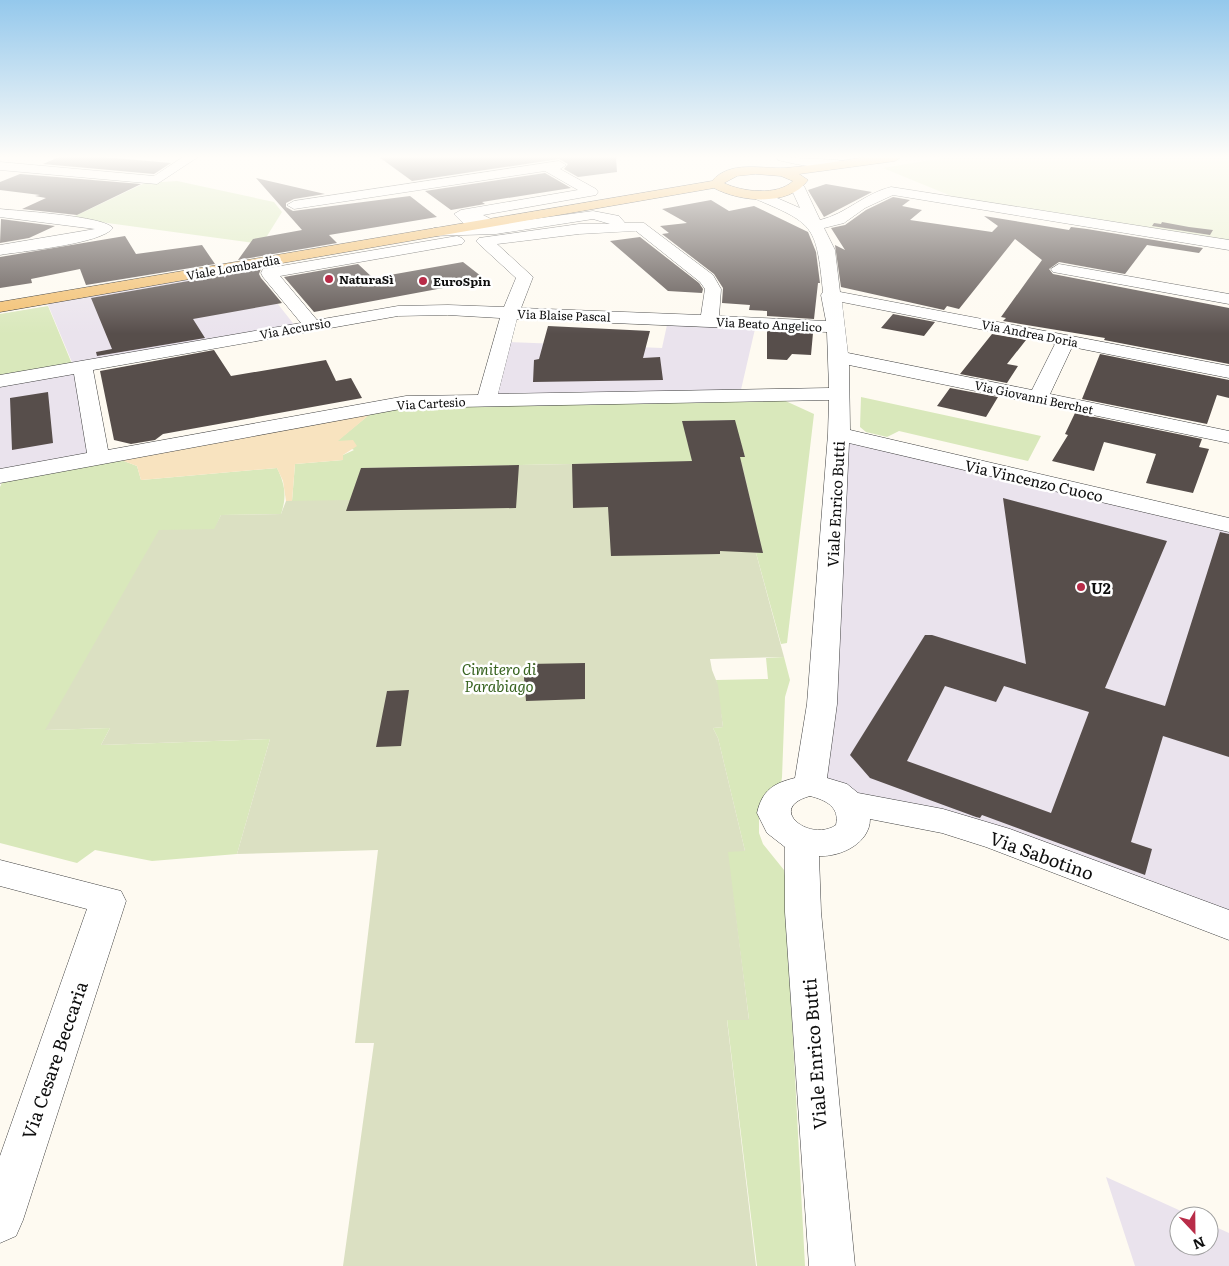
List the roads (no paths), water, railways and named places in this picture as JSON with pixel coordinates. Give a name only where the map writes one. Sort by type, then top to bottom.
[{"type":"main road","name":"Viale Lombardia","points":[[0,307],[434,233],[460,217],[470,216]]},
{"type":"main road","name":"Viale Lombardia","points":[[460,217],[471,216]]},
{"type":"street","points":[[0,250],[83,237],[101,232],[105,228],[95,224],[27,216]]},
{"type":"street","points":[[460,217],[465,216]]},
{"type":"street","points":[[434,233],[496,228],[585,216]]},
{"type":"street","points":[[599,216],[614,219],[618,224],[615,228]]},
{"type":"street","points":[[804,216],[816,225],[838,220],[844,216]]},
{"type":"street","name":"Viale Enrico Butti","points":[[810,785],[822,704],[839,434],[839,357],[830,295],[827,250],[812,216]]},
{"type":"street","points":[[1048,216],[1229,245]]},
{"type":"street","name":"Via Beato Angelico","points":[[312,325],[269,273],[456,241],[484,241],[566,231],[639,226],[707,279],[713,289],[709,321],[835,327]]},
{"type":"street","points":[[484,241],[525,278],[510,313]]},
{"type":"street","points":[[1059,269],[1229,299]]},
{"type":"street","name":"Via Andrea Doria","points":[[830,295],[1229,372]]},
{"type":"street","name":"Via Accursio","points":[[0,380],[83,368],[398,310],[510,313]]},
{"type":"street","name":"Via Blaise Pascal","points":[[486,400],[510,313],[709,321]]},
{"type":"street","points":[[1038,398],[1066,340]]},
{"type":"street","name":"Via Giovanni Berchet","points":[[839,357],[1229,437]]},
{"type":"street","points":[[83,368],[99,458]]},
{"type":"street","name":"Via Cartesio","points":[[0,476],[406,402],[838,394]]},
{"type":"street","name":"Via Vincenzo Cuoco","points":[[839,434],[1229,525]]},
{"type":"street","points":[[810,785],[840,794],[849,803],[854,820],[853,826],[846,836],[834,842],[817,844],[802,842],[792,838],[777,825],[772,812],[774,802],[783,792],[794,787],[810,785]]},
{"type":"street","name":"Via Sabotino","points":[[849,803],[943,821],[998,838],[1229,925]]},
{"type":"street","name":"Viale Enrico Butti","points":[[802,842],[803,912],[832,1266]]},
{"type":"street","name":"Via Cesare Beccaria","points":[[0,873],[108,901],[0,1220]]},
{"type":"place","name":"NaturaSì","points":[[329,279]]},
{"type":"place","name":"EuroSpin","points":[[423,281]]},
{"type":"place","name":"U2","points":[[1081,587]]},
{"type":"park label","name":"Cimitero di Parabiago","points":[[499,676]]}]
